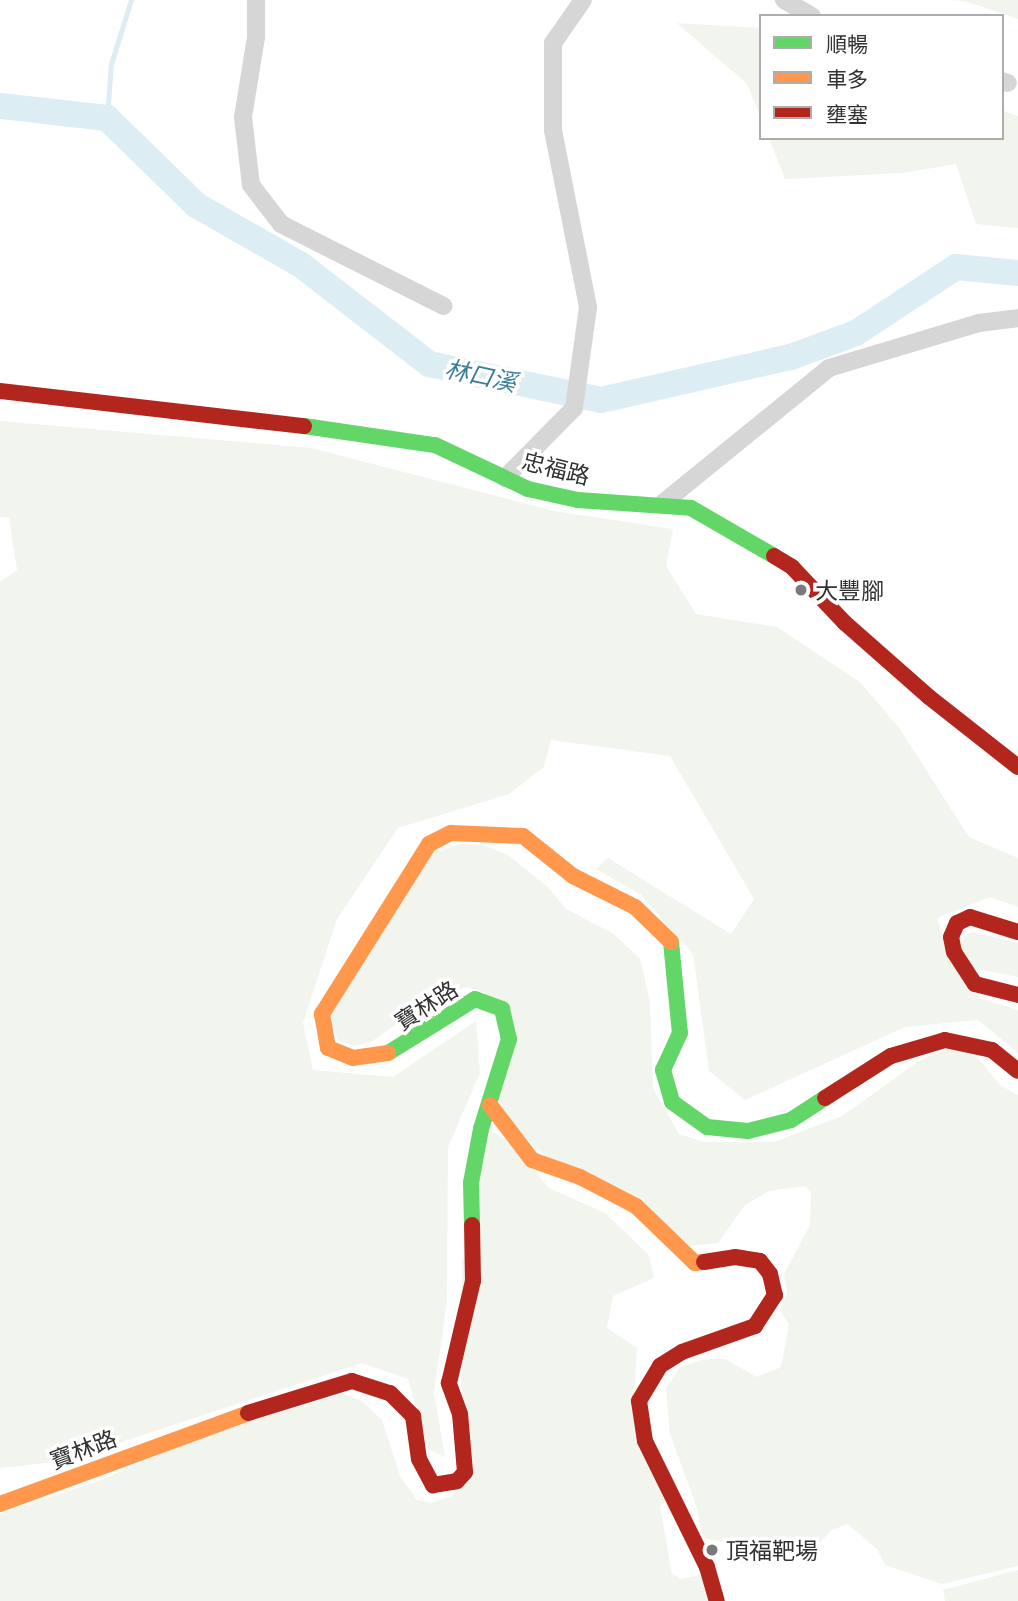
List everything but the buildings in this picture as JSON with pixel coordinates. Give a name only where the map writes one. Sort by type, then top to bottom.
[{"type":"main road","name":"忠福路","points":[[0,391],[396,436],[435,445],[528,489],[578,500],[663,503],[714,518],[792,567],[845,623],[929,697],[1018,767]]},
{"type":"main road","name":"寶林路","points":[[0,1504],[291,1397],[352,1381],[390,1393],[413,1416],[419,1459],[433,1485],[457,1481],[465,1472],[465,1448],[449,1383],[473,1281],[471,1183],[509,1039],[509,1021],[502,1009],[491,1002],[475,999],[454,1009],[402,1048],[377,1056],[353,1058],[328,1048],[322,1029],[322,1014],[429,844],[451,833],[523,836],[573,876],[635,907],[674,945],[680,1033],[663,1070],[672,1102],[706,1127],[748,1131],[791,1120],[891,1056],[944,1040],[992,1050],[1018,1071]]},
{"type":"main road","points":[[1018,932],[970,917],[957,923],[951,937],[954,952],[975,984],[1018,995]]},
{"type":"main road","points":[[490,1105],[532,1160],[553,1171],[580,1177],[636,1206],[660,1234],[695,1263],[734,1257],[760,1261],[770,1274],[775,1295],[755,1326],[682,1352],[660,1366],[639,1401],[645,1441],[707,1567],[717,1601]]},
{"type":"street","points":[[256,0],[257,37],[243,117],[251,185],[281,224],[443,306]]},
{"type":"street","points":[[505,478],[574,408],[588,307],[553,130],[553,43],[583,0]]},
{"type":"street","points":[[784,0],[808,14]]},
{"type":"street","points":[[663,503],[829,368],[979,323],[1018,318]]},
{"type":"shaded area","points":[[949,0],[1018,0],[1018,19],[1004,14],[965,1]]},
{"type":"shaded area","points":[[677,23],[759,28],[759,113],[747,84]]},
{"type":"shaded area","points":[[1004,111],[1018,116],[1018,228],[976,224],[956,164],[903,173],[785,179],[770,140],[1004,140]]},
{"type":"shaded area","points":[[0,421],[311,448],[554,511],[673,529],[666,566],[696,614],[777,627],[860,682],[900,729],[969,837],[1018,858],[1018,907],[990,897],[937,918],[946,946],[979,998],[1018,1010],[1018,1053],[978,1020],[905,1027],[745,1100],[709,1071],[693,954],[640,894],[596,869],[608,858],[731,934],[754,899],[670,756],[551,740],[544,767],[509,794],[398,828],[337,919],[303,1023],[313,1070],[393,1077],[476,1021],[480,1073],[448,1147],[447,1301],[434,1393],[445,1457],[428,1449],[408,1379],[362,1363],[64,1461],[0,1468],[0,582],[17,570],[9,518],[0,517]]},
{"type":"shaded area","points":[[459,844],[484,845],[508,855],[549,888],[566,909],[614,934],[640,959],[650,1001],[653,1088],[679,1134],[704,1142],[774,1142],[842,1116],[922,1059],[946,1050],[972,1051],[1000,1085],[1018,1095],[1018,1566],[942,1584],[885,1565],[877,1549],[848,1524],[832,1530],[807,1555],[758,1565],[740,1563],[734,1556],[736,1548],[762,1549],[703,1538],[696,1505],[670,1434],[666,1389],[680,1367],[705,1359],[725,1359],[757,1377],[781,1367],[789,1325],[780,1310],[787,1293],[784,1274],[810,1225],[811,1192],[805,1186],[769,1191],[745,1205],[718,1243],[681,1247],[551,1162],[503,1116],[493,1091],[505,1031],[485,993],[467,987],[432,999],[371,1042],[354,1046],[337,1040],[328,1000],[424,856]]},
{"type":"shaded area","points":[[972,932],[1018,943],[1018,977],[972,968],[956,941]]},
{"type":"shaded area","points":[[490,1130],[513,1145],[549,1188],[605,1213],[649,1255],[654,1278],[613,1296],[607,1328],[637,1348],[634,1398],[665,1502],[660,1506],[672,1574],[681,1579],[700,1575],[714,1601],[0,1601],[0,1514],[101,1480],[219,1429],[343,1394],[362,1401],[382,1420],[400,1476],[417,1500],[431,1503],[452,1496],[461,1485],[462,1263]]},
{"type":"shaded area","points":[[1018,1570],[1018,1601],[945,1601],[943,1590]]},
{"type":"waterway","points":[[107,118],[111,64],[131,0]]},
{"type":"waterway","name":"林口溪","points":[[0,106],[107,118],[196,205],[301,265],[429,364],[601,400],[791,357],[856,333],[956,267],[1018,273]]},
{"type":"traffic: fast","points":[[304,426],[435,445],[528,489],[578,500],[691,508],[774,556]]},
{"type":"traffic: fast","points":[[671,942],[680,1033],[663,1070],[672,1102],[707,1127],[748,1131],[791,1120],[825,1098]]},
{"type":"traffic: fast","points":[[388,1053],[475,999],[502,1009],[509,1039],[481,1129],[471,1183],[472,1225]]},
{"type":"traffic: slow","points":[[388,1053],[353,1058],[328,1048],[322,1014],[429,844],[451,833],[523,836],[573,876],[635,907],[671,942]]},
{"type":"traffic: slow","points":[[490,1105],[532,1160],[580,1177],[636,1206],[695,1263],[704,1262]]},
{"type":"traffic: slow","points":[[0,1504],[248,1413]]},
{"type":"traffic: jam","points":[[0,391],[304,426]]},
{"type":"traffic: jam","points":[[774,556],[792,567],[845,623],[929,697],[1018,767]]},
{"type":"traffic: jam","points":[[1018,932],[970,917],[957,923],[951,937],[954,952],[975,984],[1018,995]]},
{"type":"traffic: jam","points":[[825,1098],[891,1056],[945,1040],[992,1050],[1018,1071]]},
{"type":"traffic: jam","points":[[248,1413],[352,1381],[390,1393],[413,1416],[419,1459],[433,1485],[457,1481],[465,1472],[460,1414],[449,1383],[473,1281],[472,1225]]},
{"type":"traffic: jam","points":[[704,1262],[735,1257],[760,1261],[770,1274],[775,1295],[755,1326],[682,1352],[660,1366],[639,1401],[645,1441],[707,1567],[717,1601]]},
{"type":"place","name":"大豐腳","points":[[801,590]]},
{"type":"place","name":"頂福靶場","points":[[712,1550]]}]
